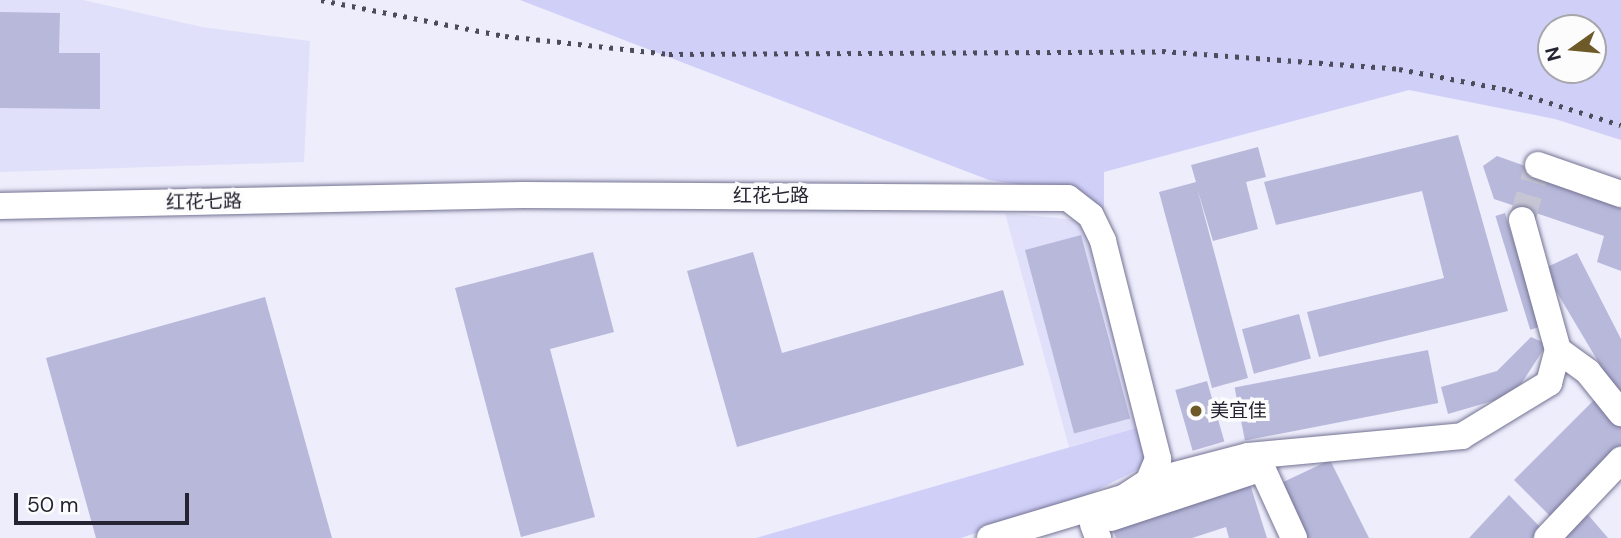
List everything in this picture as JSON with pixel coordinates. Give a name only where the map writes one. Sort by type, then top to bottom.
[{"type":"street","points":[[1538,165],[1621,194]]},
{"type":"street","name":"红花七路","points":[[0,206],[523,195],[1068,198],[1091,216],[1103,241],[1157,459],[1148,482]]},
{"type":"street","points":[[990,538],[1122,498],[1148,482],[1248,456],[1462,436],[1549,383],[1558,350],[1522,220]]},
{"type":"street","points":[[1558,350],[1588,372],[1621,413]]},
{"type":"street","points":[[1547,538],[1621,460]]},
{"type":"street","points":[[1050,538],[1095,531],[1262,468],[1294,538]]},
{"type":"shaded area","points":[[0,0],[83,0],[202,27],[310,41],[304,162],[0,172]]},
{"type":"shaded area","points":[[520,0],[1621,0],[1621,140],[1555,119],[1409,90],[1104,172],[1104,223],[1167,455],[1083,497],[961,538],[756,538],[1143,426],[1077,194],[989,180]]},
{"type":"shaded area","points":[[1005,213],[1085,221],[1143,426],[1069,447]]},
{"type":"building","points":[[0,12],[60,13],[59,53],[100,53],[100,109],[0,108]]},
{"type":"building","points":[[1458,135],[1508,311],[1319,357],[1307,312],[1444,278],[1422,191],[1276,225],[1264,182]]},
{"type":"building","points":[[1258,147],[1266,177],[1246,182],[1258,229],[1213,241],[1197,188],[1248,378],[1212,388],[1159,192],[1196,182],[1191,165]]},
{"type":"building","points":[[1497,156],[1621,200],[1621,271],[1597,262],[1604,236],[1494,199],[1483,166]]},
{"type":"building","points":[[1505,213],[1540,327],[1530,330],[1495,216]]},
{"type":"building","points":[[1081,235],[1130,419],[1074,434],[1025,250]]},
{"type":"building","points":[[593,252],[614,332],[550,349],[595,517],[521,537],[455,288]]},
{"type":"building","points":[[753,252],[782,353],[1003,290],[1024,365],[737,447],[687,271]]},
{"type":"building","points":[[1577,253],[1621,339],[1621,400],[1543,269]]},
{"type":"building","points":[[265,297],[332,538],[96,538],[46,358]]},
{"type":"building","points":[[1299,314],[1311,358],[1254,374],[1242,329]]},
{"type":"building","points":[[1531,337],[1547,344],[1521,384],[1496,400],[1448,414],[1441,387],[1497,371]]},
{"type":"building","points":[[1428,350],[1438,403],[1245,441],[1235,388]]},
{"type":"building","points":[[1207,381],[1224,442],[1193,451],[1175,390]]},
{"type":"building","points":[[1595,399],[1621,425],[1621,451],[1553,519],[1514,480]]},
{"type":"building","points":[[1330,460],[1369,538],[1306,538],[1279,484]]},
{"type":"building","points":[[1250,484],[1267,538],[1229,538],[1226,527],[1192,538],[1116,538],[1112,527]]},
{"type":"building","points":[[1509,495],[1542,529],[1534,538],[1469,538]]},
{"type":"building","points":[[1584,510],[1608,538],[1558,538]]},
{"type":"tunnel","points":[[1522,220],[1538,165]]},
{"type":"railway","points":[[321,0],[505,36],[669,54],[1162,51],[1399,69],[1509,90],[1621,125]]},
{"type":"place","name":"美宜佳","points":[[1196,411]]}]
